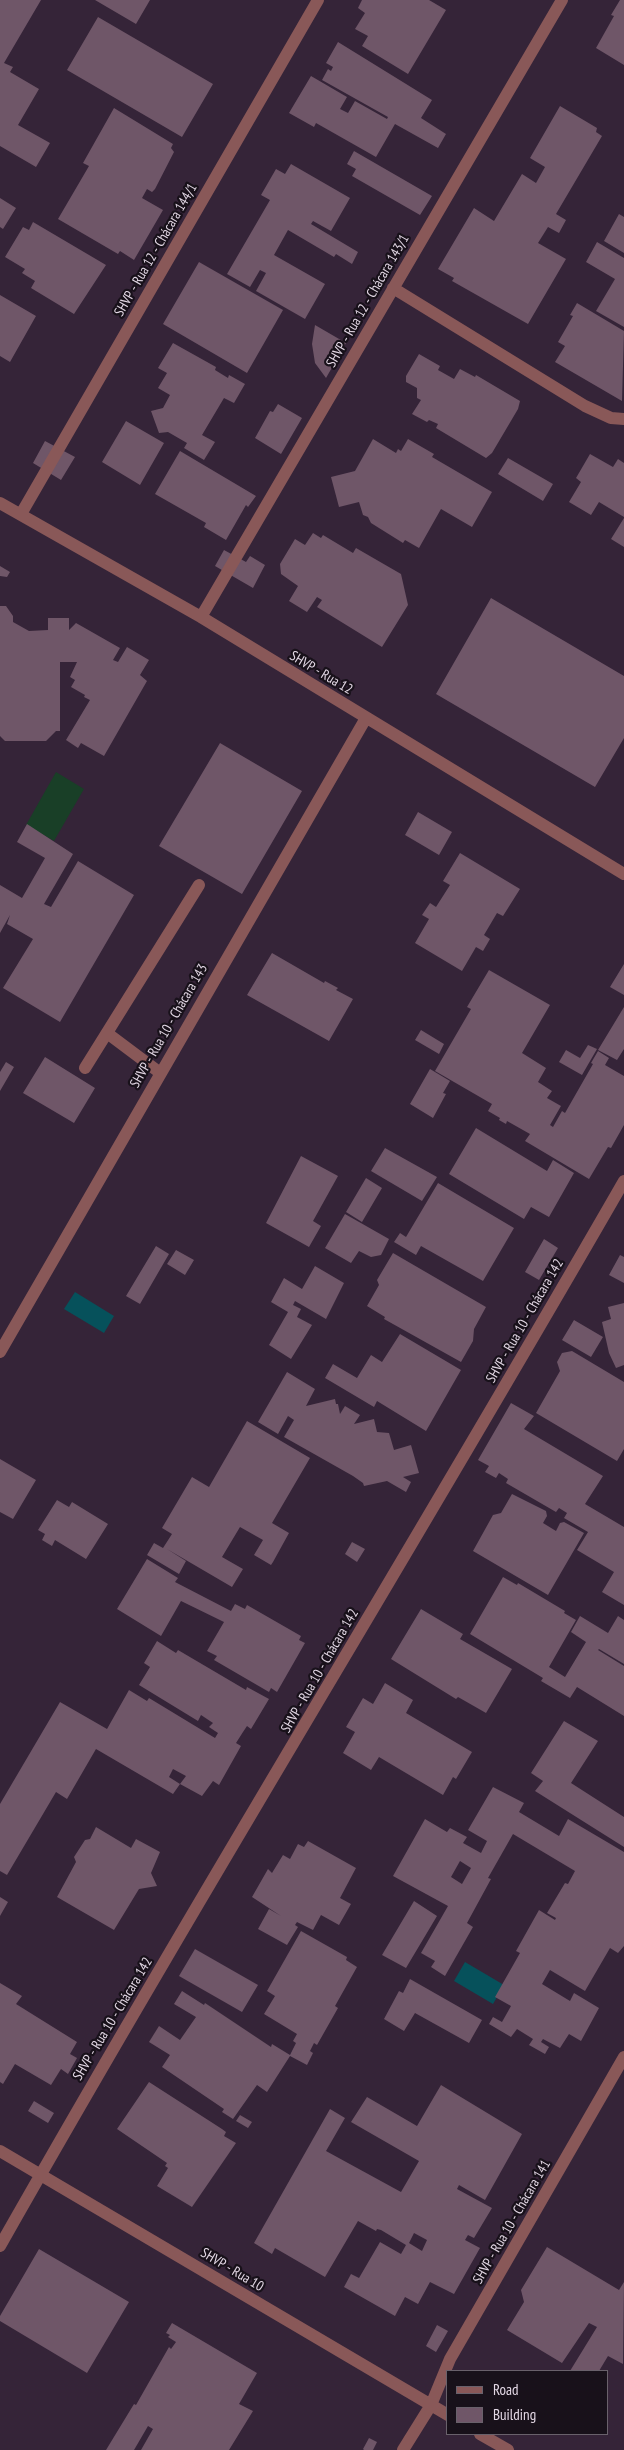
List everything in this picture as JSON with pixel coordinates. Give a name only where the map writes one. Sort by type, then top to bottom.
[{"type":"street","name":"SHVP - Rua 12 - Chácara 144/1","points":[[21,514],[318,0]]},
{"type":"street","name":"SHVP - Rua 12 - Chácara 143/1","points":[[201,617],[562,0]]},
{"type":"street","points":[[392,288],[585,406],[612,418],[624,419]]},
{"type":"street","name":"SHVP - Rua 12","points":[[0,503],[201,617],[624,874]]},
{"type":"street","name":"SHVP - Rua 10 - Chácara 143","points":[[0,1352],[159,1072],[366,718]]},
{"type":"street","points":[[85,1068],[199,885]]},
{"type":"street","points":[[107,1034],[159,1072]]},
{"type":"street","name":"SHVP - Rua 10 - Chácara 142","points":[[0,2246],[21,2212],[40,2174],[624,1181]]},
{"type":"street","name":"SHVP - Rua 10 - Chácara 141","points":[[403,2450],[431,2405],[450,2359],[624,2057]]},
{"type":"street","name":"SHVP - Rua 10","points":[[0,2151],[446,2414]]},
{"type":"street","points":[[482,2435],[508,2450]]},
{"type":"shaded area","points":[[56,772],[84,789],[54,841],[26,825]]},
{"type":"shaded area","points":[[75,1292],[114,1316],[104,1333],[64,1309]]},
{"type":"shaded area","points":[[465,1962],[504,1985],[493,2004],[454,1981]]},
{"type":"building","points":[[0,0],[41,0],[4,63],[13,67],[10,72],[39,89],[18,125],[50,143],[36,167],[0,146]]},
{"type":"building","points":[[95,0],[150,0],[136,24]]},
{"type":"building","points":[[362,0],[429,0],[446,10],[408,74],[362,46],[368,36],[355,29],[365,13],[358,8]]},
{"type":"building","points":[[620,0],[624,0],[624,65],[596,48],[614,16],[611,15]]},
{"type":"building","points":[[98,17],[213,84],[182,137],[67,70]]},
{"type":"building","points":[[338,42],[432,100],[421,118],[446,134],[438,148],[395,124],[376,157],[316,123],[314,127],[289,113],[311,76],[347,97],[340,109],[348,113],[355,101],[387,119],[388,117],[322,80],[328,69],[331,71],[333,67],[326,63]]},
{"type":"building","points":[[560,106],[597,128],[596,132],[602,136],[556,214],[566,220],[559,233],[548,227],[538,243],[566,259],[528,324],[452,281],[454,278],[438,269],[474,208],[494,221],[522,174],[536,183],[545,167],[530,158]]},
{"type":"building","points":[[114,108],[173,144],[171,148],[174,152],[155,189],[152,192],[147,189],[142,198],[163,210],[134,260],[120,251],[118,254],[58,219],[89,166],[83,163]]},
{"type":"building","points":[[354,151],[432,196],[420,215],[352,176],[356,169],[347,164]]},
{"type":"building","points":[[291,164],[350,198],[331,231],[313,221],[311,224],[358,252],[352,264],[336,254],[334,257],[288,230],[274,255],[325,284],[305,319],[256,291],[266,273],[260,270],[250,287],[227,274],[270,200],[261,195],[276,169],[285,174]]},
{"type":"building","points":[[0,198],[16,208],[3,229],[0,227]]},
{"type":"building","points":[[619,214],[624,217],[624,253],[604,241]]},
{"type":"building","points":[[33,222],[106,265],[74,314],[31,288],[35,281],[22,273],[25,269],[5,257],[23,227],[29,230]]},
{"type":"building","points":[[597,242],[624,258],[624,327],[596,311],[615,279],[586,262]]},
{"type":"building","points":[[199,262],[283,310],[247,373],[163,324]]},
{"type":"building","points":[[0,295],[36,316],[10,362],[0,356]]},
{"type":"building","points":[[577,303],[624,331],[622,401],[555,362],[565,346],[558,342],[573,316],[570,315]]},
{"type":"building","points":[[315,325],[346,343],[326,378],[315,363],[312,344]]},
{"type":"building","points":[[173,343],[216,367],[215,370],[228,378],[229,375],[245,384],[234,403],[224,398],[202,435],[215,442],[204,460],[184,448],[187,443],[168,432],[159,433],[151,411],[163,408],[170,395],[158,388],[167,373],[158,368]]},
{"type":"building","points":[[419,354],[440,366],[438,370],[454,379],[460,369],[475,377],[476,375],[520,401],[518,409],[492,453],[486,458],[436,428],[438,424],[429,420],[427,422],[412,414],[421,400],[417,398],[417,388],[406,382],[406,376]]},
{"type":"building","points":[[278,404],[302,418],[281,454],[255,438],[270,411],[273,412]]},
{"type":"building","points":[[126,421],[164,443],[140,485],[102,462]]},
{"type":"building","points":[[373,439],[396,453],[398,449],[401,451],[408,439],[434,454],[432,457],[492,492],[472,527],[441,509],[419,548],[405,540],[403,543],[371,523],[368,517],[363,515],[359,502],[339,507],[331,477],[355,471]]},
{"type":"building","points":[[45,441],[75,457],[61,480],[33,463]]},
{"type":"building","points":[[180,451],[256,496],[248,507],[246,505],[226,540],[204,527],[206,523],[155,494]]},
{"type":"building","points":[[590,454],[613,467],[618,459],[624,463],[624,517],[599,502],[591,515],[569,502],[581,482],[576,478]]},
{"type":"building","points":[[508,458],[553,484],[543,501],[498,474]]},
{"type":"building","points":[[624,518],[624,547],[611,539]]},
{"type":"building","points":[[313,533],[321,538],[323,535],[353,553],[356,548],[401,574],[408,605],[382,647],[317,607],[322,600],[317,597],[307,612],[289,601],[298,586],[281,574],[280,564],[295,539],[305,545]]},
{"type":"building","points":[[224,550],[246,562],[250,556],[265,565],[253,588],[215,566]]},
{"type":"building","points":[[0,566],[10,572],[7,577],[0,576]]},
{"type":"building","points":[[491,598],[624,676],[624,738],[595,787],[436,694]]},
{"type":"building","points":[[0,606],[6,606],[13,616],[13,622],[29,631],[48,630],[48,618],[69,618],[69,630],[76,623],[120,648],[113,660],[118,662],[127,647],[149,660],[140,675],[147,681],[104,756],[81,743],[78,748],[66,740],[90,700],[71,687],[75,680],[70,677],[77,662],[60,662],[60,731],[56,731],[46,741],[5,741],[0,736]]},
{"type":"building","points":[[220,743],[302,791],[242,894],[159,846]]},
{"type":"building","points":[[418,812],[452,832],[439,855],[405,835]]},
{"type":"building","points":[[27,824],[73,854],[44,904],[51,907],[78,861],[134,895],[60,1022],[3,988],[33,939],[7,924],[10,915],[0,933],[0,885],[22,898],[45,858],[17,842]]},
{"type":"building","points":[[460,853],[520,889],[503,916],[497,913],[484,935],[490,939],[483,951],[476,947],[462,971],[415,943],[429,919],[422,915],[430,903],[436,907],[450,885],[443,881]]},
{"type":"building","points":[[272,953],[324,983],[325,981],[338,988],[336,990],[353,999],[329,1041],[247,995]]},
{"type":"building","points":[[624,964],[624,995],[610,987]]},
{"type":"building","points":[[489,970],[550,1005],[522,1053],[546,1068],[538,1082],[552,1091],[547,1098],[561,1106],[550,1125],[553,1127],[562,1111],[565,1113],[593,1064],[591,1063],[598,1051],[609,1058],[605,1065],[624,1076],[624,1125],[611,1148],[608,1147],[589,1179],[525,1141],[530,1134],[507,1121],[506,1124],[499,1120],[500,1118],[488,1111],[492,1104],[435,1071],[471,1009],[467,1007]]},
{"type":"building","points":[[624,1007],[624,1049],[617,1060],[598,1050]]},
{"type":"building","points":[[421,1030],[444,1044],[439,1054],[415,1040]]},
{"type":"building","points":[[588,1045],[597,1049],[582,1075],[559,1062],[566,1050],[580,1058]]},
{"type":"building","points":[[45,1057],[95,1088],[74,1123],[23,1093]]},
{"type":"building","points":[[6,1062],[14,1067],[0,1091],[0,1072]]},
{"type":"building","points":[[430,1069],[450,1081],[443,1093],[446,1094],[433,1118],[410,1104]]},
{"type":"building","points":[[476,1128],[547,1171],[553,1160],[574,1173],[549,1217],[531,1207],[524,1219],[449,1174]]},
{"type":"building","points":[[385,1148],[437,1177],[422,1201],[371,1171]]},
{"type":"building","points":[[301,1156],[338,1176],[313,1221],[321,1226],[309,1247],[266,1223]]},
{"type":"building","points":[[366,1178],[382,1188],[362,1222],[346,1212]]},
{"type":"building","points":[[438,1183],[514,1228],[483,1281],[421,1246],[416,1255],[394,1242],[400,1233],[406,1237]]},
{"type":"building","points":[[345,1214],[389,1239],[381,1255],[371,1257],[359,1251],[351,1263],[325,1248]]},
{"type":"building","points":[[544,1239],[558,1248],[539,1280],[525,1272]]},
{"type":"building","points":[[156,1246],[169,1254],[140,1304],[126,1296]]},
{"type":"building","points":[[176,1250],[194,1260],[185,1275],[167,1264]]},
{"type":"building","points":[[393,1253],[486,1307],[474,1329],[473,1341],[461,1362],[384,1319],[385,1317],[367,1306],[379,1285],[377,1280]]},
{"type":"building","points":[[620,1255],[624,1257],[624,1283],[609,1275]]},
{"type":"building","points":[[315,1266],[344,1283],[326,1319],[295,1301],[293,1305],[301,1309],[297,1317],[312,1325],[291,1359],[269,1345],[288,1312],[271,1302],[284,1278],[302,1289]]},
{"type":"building","points":[[624,1303],[624,1365],[616,1368],[609,1353],[602,1322],[611,1319],[608,1307]]},
{"type":"building","points":[[574,1320],[603,1337],[591,1357],[562,1340]]},
{"type":"building","points":[[400,1334],[461,1370],[426,1431],[377,1401],[374,1407],[325,1378],[333,1364],[357,1378],[371,1355],[382,1362]]},
{"type":"building","points":[[572,1351],[624,1382],[624,1449],[617,1461],[536,1413],[560,1371],[557,1362],[562,1353]]},
{"type":"building","points":[[287,1372],[315,1389],[306,1406],[335,1399],[340,1414],[345,1406],[360,1415],[354,1424],[374,1419],[377,1432],[389,1433],[394,1450],[411,1445],[419,1473],[403,1477],[411,1482],[406,1492],[387,1481],[364,1486],[363,1483],[353,1476],[284,1437],[294,1420],[288,1416],[278,1434],[258,1422]]},
{"type":"building","points":[[511,1403],[534,1416],[524,1429],[603,1476],[585,1504],[624,1527],[624,1605],[602,1592],[614,1572],[577,1550],[588,1532],[564,1518],[567,1513],[559,1508],[556,1512],[506,1483],[508,1479],[499,1473],[496,1478],[485,1472],[489,1466],[478,1460]]},
{"type":"building","points":[[247,1421],[310,1458],[272,1523],[289,1533],[271,1565],[254,1555],[263,1540],[240,1527],[222,1557],[243,1569],[232,1587],[167,1549],[186,1561],[179,1574],[147,1555],[154,1543],[163,1548],[172,1534],[162,1528],[192,1477],[209,1487]]},
{"type":"building","points":[[0,1459],[36,1480],[13,1519],[0,1512]]},
{"type":"building","points":[[512,1494],[546,1511],[547,1516],[543,1523],[556,1531],[560,1523],[564,1522],[584,1533],[548,1595],[473,1551],[493,1515],[501,1513]]},
{"type":"building","points":[[57,1500],[69,1507],[72,1502],[108,1524],[86,1559],[55,1540],[52,1546],[42,1540],[45,1534],[38,1530]]},
{"type":"building","points":[[352,1542],[365,1549],[357,1562],[345,1554]]},
{"type":"building","points":[[147,1559],[178,1578],[175,1582],[231,1611],[235,1604],[245,1609],[247,1605],[301,1636],[299,1640],[305,1643],[277,1692],[271,1688],[269,1692],[214,1660],[217,1656],[207,1651],[224,1622],[181,1601],[161,1636],[117,1609]]},
{"type":"building","points":[[503,1577],[517,1585],[518,1583],[565,1611],[564,1613],[576,1620],[549,1667],[565,1677],[586,1642],[571,1632],[580,1616],[608,1633],[618,1616],[624,1620],[624,1664],[598,1650],[624,1666],[624,1716],[577,1687],[570,1698],[541,1681],[543,1678],[470,1634]]},
{"type":"building","points":[[421,1609],[463,1634],[460,1639],[512,1669],[486,1713],[458,1697],[456,1699],[391,1659]]},
{"type":"building","points":[[157,1641],[176,1653],[178,1650],[246,1690],[247,1687],[269,1699],[251,1729],[247,1726],[236,1743],[241,1746],[219,1785],[213,1781],[202,1796],[180,1784],[173,1794],[96,1749],[67,1799],[56,1792],[7,1875],[0,1871],[0,1804],[60,1702],[107,1729],[129,1690],[147,1701],[149,1698],[215,1738],[218,1733],[209,1727],[213,1723],[201,1715],[198,1721],[139,1685],[150,1667],[144,1663]],"holes":[[[173,1769],[186,1776],[180,1784],[169,1777]]]},
{"type":"building","points":[[385,1683],[413,1700],[406,1713],[472,1752],[456,1779],[453,1777],[443,1795],[379,1757],[371,1770],[343,1753],[355,1732],[346,1727],[363,1698],[373,1704]]},
{"type":"building","points":[[564,1721],[598,1741],[571,1783],[624,1817],[624,1847],[535,1791],[543,1781],[531,1773]]},
{"type":"building","points":[[493,1787],[524,1803],[519,1812],[559,1836],[568,1819],[624,1852],[624,1946],[618,1953],[610,1948],[585,1991],[550,1970],[542,1984],[570,2001],[574,1993],[599,2008],[581,2041],[569,2034],[560,2048],[543,2039],[541,2042],[549,2047],[545,2054],[529,2045],[533,2039],[517,2029],[511,2037],[489,2024],[493,2017],[502,2022],[511,2006],[495,1997],[520,1953],[516,1951],[539,1910],[555,1920],[556,1918],[547,1913],[565,1883],[568,1884],[575,1871],[513,1834],[488,1878],[491,1879],[467,1923],[473,1927],[445,1976],[431,1967],[435,1961],[421,1953],[448,1906],[393,1876],[425,1819],[447,1832],[450,1828],[467,1837],[463,1843],[481,1853],[487,1841],[468,1830]],"holes":[[[460,1861],[471,1868],[462,1884],[451,1877]]]},
{"type":"building","points":[[96,1827],[131,1848],[136,1839],[160,1852],[151,1873],[157,1886],[139,1889],[114,1930],[57,1897],[76,1862],[74,1857],[85,1840],[90,1839]]},
{"type":"building","points":[[308,1841],[356,1868],[340,1898],[351,1904],[339,1925],[321,1915],[313,1930],[297,1922],[295,1925],[298,1927],[287,1945],[258,1929],[269,1909],[281,1916],[252,1897],[268,1869],[272,1873],[283,1855],[290,1859],[298,1844],[304,1847]]},
{"type":"building","points":[[0,1897],[8,1902],[0,1916]]},
{"type":"building","points":[[414,1901],[437,1916],[406,1968],[382,1955]]},
{"type":"building","points":[[301,1931],[347,1957],[346,1960],[357,1967],[335,2006],[338,2008],[317,2045],[314,2043],[310,2051],[313,2053],[307,2065],[290,2056],[267,2092],[257,2085],[233,2119],[222,2112],[224,2109],[162,2067],[170,2055],[149,2042],[159,2026],[180,2040],[196,2017],[174,2004],[182,1991],[204,2005],[205,2003],[271,2047],[272,2044],[290,2055],[296,2043],[293,2041],[297,2034],[264,2014],[275,1996],[267,1991]]},
{"type":"building","points":[[195,1949],[258,1985],[242,2012],[179,1976]]},
{"type":"building","points":[[410,1979],[482,2020],[469,2043],[415,2013],[404,2031],[384,2019],[399,1991],[403,1993]]},
{"type":"building","points":[[0,1983],[22,1996],[16,2004],[77,2042],[70,2054],[77,2058],[68,2074],[61,2069],[51,2085],[15,2064],[3,2084],[0,2082]]},
{"type":"building","points":[[149,2082],[222,2129],[226,2132],[224,2136],[236,2143],[192,2207],[157,2186],[168,2168],[165,2166],[167,2163],[117,2129]]},
{"type":"building","points":[[441,2085],[522,2134],[485,2200],[459,2185],[457,2189],[492,2208],[474,2238],[468,2235],[465,2240],[480,2248],[454,2294],[430,2282],[418,2304],[405,2297],[395,2316],[344,2287],[351,2274],[359,2278],[380,2242],[401,2254],[406,2245],[381,2230],[377,2229],[376,2231],[358,2221],[325,2277],[275,2248],[272,2254],[254,2243],[330,2109],[345,2118],[326,2151],[401,2192],[419,2161],[351,2122],[367,2097],[417,2126]],"holes":[[[414,2233],[427,2240],[422,2251],[409,2243]]]},
{"type":"building","points":[[34,2101],[54,2113],[48,2123],[28,2111]]},
{"type":"building","points":[[240,2115],[252,2122],[248,2128],[236,2121]]},
{"type":"building","points":[[547,2247],[619,2290],[624,2282],[623,2364],[608,2356],[600,2370],[571,2370],[597,2327],[589,2323],[562,2363],[507,2330],[524,2302],[521,2290]]},
{"type":"building","points":[[39,2249],[129,2302],[87,2373],[0,2321],[0,2316]]},
{"type":"building","points":[[172,2323],[257,2373],[239,2404],[253,2411],[229,2450],[141,2450],[153,2429],[148,2426],[134,2450],[106,2450],[134,2404],[136,2405],[169,2347],[171,2349],[176,2342],[168,2337],[170,2335],[166,2333]]},
{"type":"building","points":[[437,2325],[448,2331],[436,2352],[426,2346]]},
{"type":"building","points":[[369,2438],[377,2442],[373,2450],[364,2450],[363,2449]]}]
